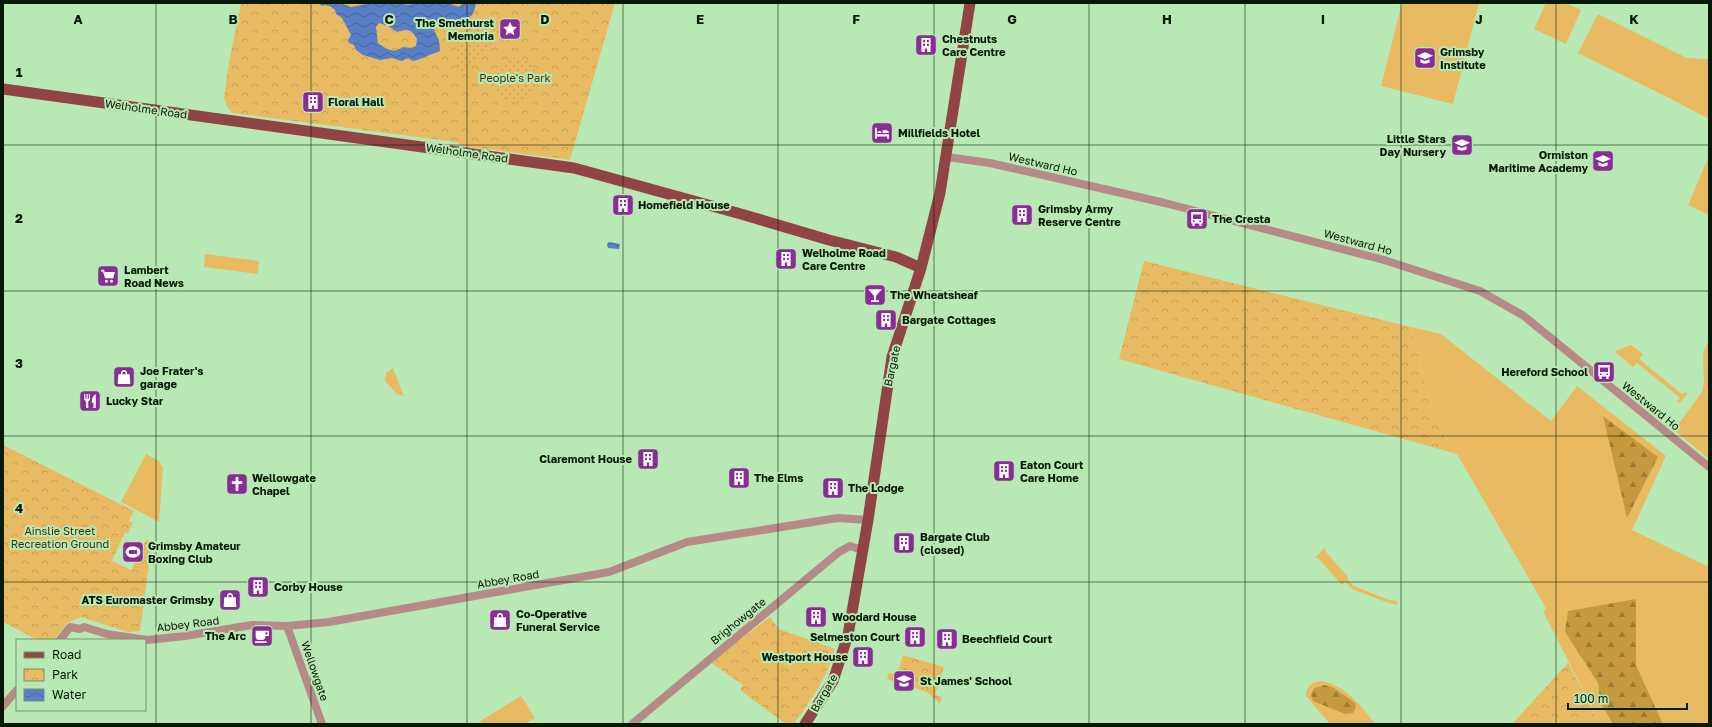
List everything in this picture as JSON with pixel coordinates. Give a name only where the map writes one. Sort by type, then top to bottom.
[{"type":"main road","name":"Bargate","points":[[804,724],[833,682],[848,635],[868,520],[892,357],[921,268],[940,193],[947,157],[970,3]]},
{"type":"main road","name":"Welholme Road","points":[[3,89],[574,168],[829,240],[896,257],[921,268]]},
{"type":"street","name":"Westward Ho","points":[[947,157],[990,163],[1165,203],[1384,260],[1480,291],[1524,316],[1709,467]]},
{"type":"street","name":"Abbey Road","points":[[146,640],[185,636],[252,625],[288,626],[336,621],[609,572],[687,542],[838,518],[868,520]]},
{"type":"street","name":"Brighowgate","points":[[632,724],[839,552],[850,546],[862,550]]},
{"type":"street","name":"Abbey Road","points":[[61,639],[70,627],[80,629],[84,626],[108,634],[140,639]]},
{"type":"street","name":"Wellowgate","points":[[288,626],[322,724]]},
{"type":"street","points":[[3,706],[16,691]]},
{"type":"green space","name":"People's Park","points":[[241,3],[615,3],[570,160],[463,146],[456,142],[233,113],[228,108],[224,98],[229,62]]},
{"type":"green space","points":[[1402,3],[1479,3],[1453,104],[1381,86]]},
{"type":"green space","points":[[1546,3],[1566,3],[1581,10],[1566,44],[1534,29]]},
{"type":"green space","points":[[1598,14],[1687,58],[1709,59],[1709,119],[1578,53]]},
{"type":"green space","points":[[481,24],[498,27],[496,34],[483,54],[471,66],[459,74],[456,58],[458,41],[463,39],[464,31],[469,27]]},
{"type":"green space","points":[[512,58],[520,58],[525,59],[532,64],[537,71],[537,89],[532,96],[525,101],[512,102],[504,99],[497,92],[494,84],[494,76],[497,68],[504,61]]},
{"type":"green space","points":[[1709,156],[1709,215],[1688,205]]},
{"type":"green space","points":[[205,254],[259,261],[258,274],[204,267]]},
{"type":"green space","points":[[1144,261],[1411,327],[1434,419],[1457,454],[1119,359]]},
{"type":"green space","points":[[1411,327],[1441,334],[1551,421],[1577,386],[1666,456],[1632,530],[1709,567],[1709,724],[1663,724],[1636,665],[1636,600],[1565,632],[1598,683],[1600,702],[1613,724],[1600,724],[1544,613],[1546,608],[1457,454],[1434,419]]},
{"type":"green space","points":[[1709,339],[1709,459],[1674,430],[1702,392],[1704,382],[1703,354]]},
{"type":"green space","points":[[1631,345],[1643,354],[1639,359],[1682,394],[1687,391],[1687,394],[1680,403],[1677,402],[1680,398],[1637,363],[1633,367],[1616,353],[1616,351]]},
{"type":"green space","points":[[393,368],[404,396],[397,394],[385,381],[386,373]]},
{"type":"green space","points":[[1603,416],[1658,457],[1627,518]]},
{"type":"green space","name":"Ainslie Street Recreation Ground","points":[[3,445],[134,511],[129,521],[133,523],[128,533],[125,532],[112,561],[131,570],[146,540],[152,542],[140,631],[128,632],[81,617],[67,623],[55,639],[36,639],[3,622]]},
{"type":"green space","points":[[146,454],[159,461],[163,468],[159,522],[121,502]]},
{"type":"green space","points":[[1325,547],[1326,552],[1354,586],[1389,600],[1397,601],[1397,605],[1352,589],[1345,581],[1342,585],[1318,558],[1315,558]]},
{"type":"green space","points":[[1636,599],[1636,665],[1663,724],[1613,724],[1600,702],[1598,683],[1565,632],[1568,611]]},
{"type":"green space","points":[[770,617],[779,629],[835,649],[828,670],[794,724],[786,724],[740,690],[743,685],[710,662]]},
{"type":"green space","points":[[903,655],[944,667],[935,695],[942,697],[940,704],[927,692],[887,679],[889,673],[897,675]]},
{"type":"green space","points":[[1568,663],[1600,724],[1512,724]]},
{"type":"green space","points":[[1321,681],[1338,687],[1352,697],[1375,724],[1330,724],[1306,696],[1310,685]]},
{"type":"green space","points":[[1325,685],[1334,688],[1355,703],[1356,707],[1353,713],[1345,714],[1313,701],[1311,695],[1314,688]]},
{"type":"green space","points":[[521,696],[535,718],[525,724],[482,724],[480,721]]},
{"type":"water","points":[[319,3],[340,3],[351,7],[371,3],[398,3],[408,5],[414,3],[448,3],[459,7],[463,3],[476,3],[473,14],[468,18],[436,26],[434,30],[439,40],[440,51],[413,61],[408,58],[402,61],[392,58],[380,60],[363,55],[356,50],[354,45],[349,43],[348,40],[351,35],[342,18],[336,14],[335,10],[330,6],[322,6]],"holes":[[[379,23],[388,26],[397,32],[406,30],[413,33],[417,39],[416,46],[411,48],[403,47],[396,50],[390,50],[378,43],[376,27]]]},
{"type":"water","points":[[609,242],[620,244],[619,249],[608,248],[607,244]]},
{"type":"place","name":"The Smethurst Memoria","points":[[510,29]]},
{"type":"place","name":"Chestnuts Care Centre","points":[[926,45]]},
{"type":"place","name":"Grimsby Institute","points":[[1425,58]]},
{"type":"place","name":"Floral Hall","points":[[313,102]]},
{"type":"place","name":"Millfields Hotel","points":[[882,133]]},
{"type":"place","name":"Little Stars Day Nursery","points":[[1462,145]]},
{"type":"place","name":"Ormiston Maritime Academy","points":[[1603,161]]},
{"type":"place","name":"Homefield House","points":[[623,205]]},
{"type":"place","name":"Grimsby Army Reserve Centre","points":[[1022,215]]},
{"type":"place","name":"The Cresta","points":[[1197,219]]},
{"type":"place","name":"Welholme Road Care Centre","points":[[786,259]]},
{"type":"place","name":"Lambert Road News","points":[[108,276]]},
{"type":"place","name":"The Wheatsheaf","points":[[875,295]]},
{"type":"place","name":"Bargate Cottages","points":[[886,320]]},
{"type":"place","name":"Hereford School","points":[[1604,372]]},
{"type":"place","name":"Joe Frater's garage","points":[[124,377]]},
{"type":"place","name":"Lucky Star","points":[[90,401]]},
{"type":"place","name":"Claremont House","points":[[648,459]]},
{"type":"place","name":"Eaton Court Care Home","points":[[1004,471]]},
{"type":"place","name":"The Elms","points":[[739,478]]},
{"type":"place","name":"Wellowgate Chapel","points":[[237,484]]},
{"type":"place","name":"The Lodge","points":[[833,488]]},
{"type":"place","name":"Bargate Club (closed)","points":[[904,543]]},
{"type":"place","name":"Grimsby Amateur Boxing Club","points":[[133,552]]},
{"type":"place","name":"Corby House","points":[[258,587]]},
{"type":"place","name":"ATS Euromaster Grimsby","points":[[230,600]]},
{"type":"place","name":"Woodard House","points":[[816,617]]},
{"type":"place","name":"Co-Operative Funeral Service","points":[[500,620]]},
{"type":"place","name":"The Arc","points":[[262,636]]},
{"type":"place","name":"Selmeston Court","points":[[915,637]]},
{"type":"place","name":"Beechfield Court","points":[[947,639]]},
{"type":"place","name":"Westport House","points":[[863,657]]},
{"type":"place","name":"St James' School","points":[[904,681]]}]
